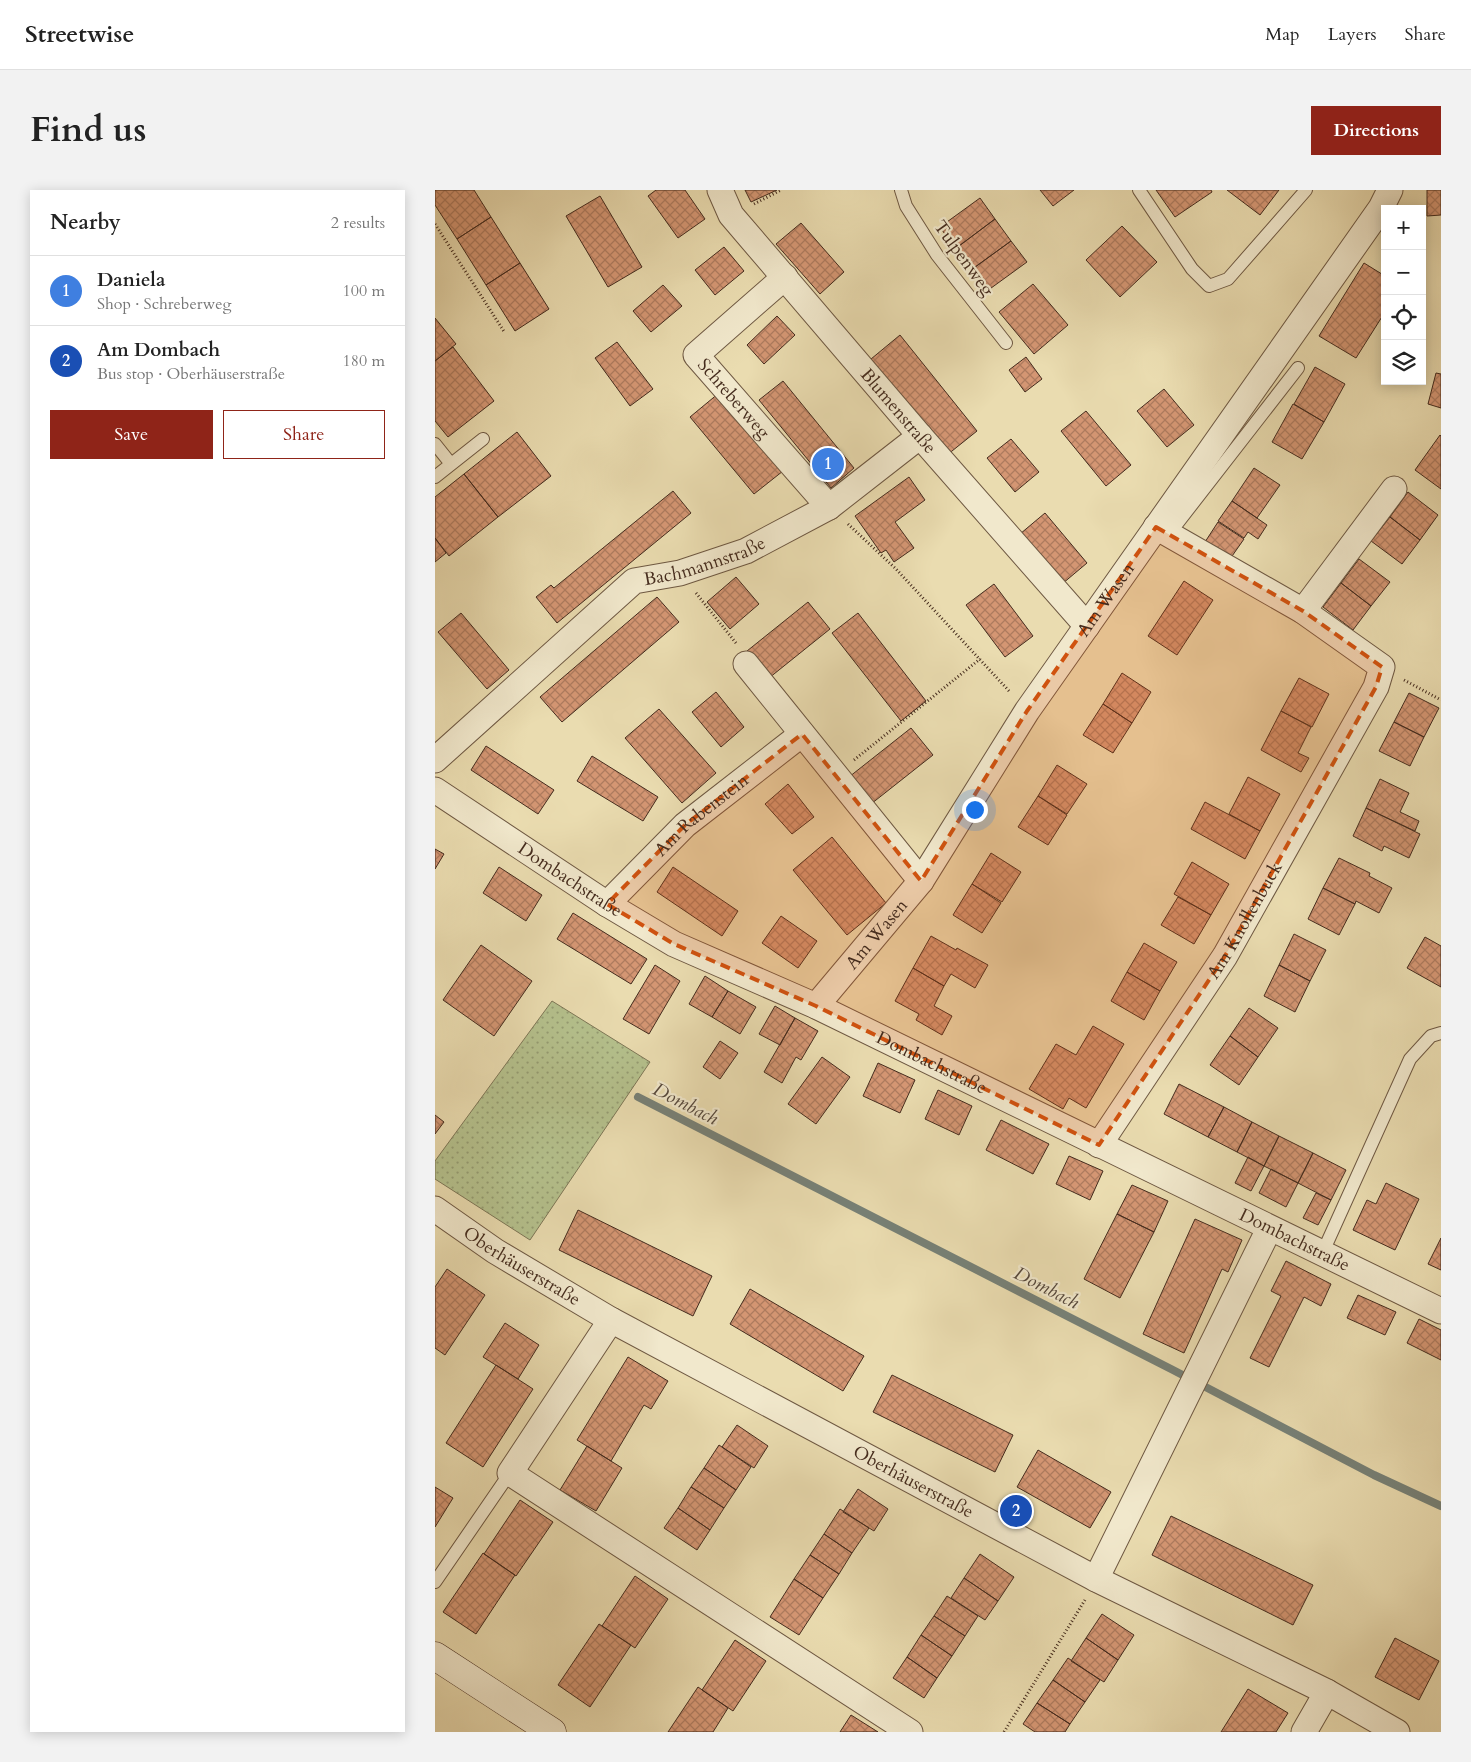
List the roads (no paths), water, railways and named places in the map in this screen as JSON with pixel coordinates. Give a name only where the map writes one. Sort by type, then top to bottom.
[{"type":"main road","points":[[435,1656],[552,1732]]},
{"type":"street","name":"Blumenstraße","points":[[720,190],[731,215],[920,436],[1087,626]]},
{"type":"street","name":"Am Wasen","points":[[816,1006],[921,881],[1027,711],[1087,626],[1162,530],[1381,208],[1390,190]]},
{"type":"street","name":"Schreberweg","points":[[785,277],[696,354],[829,508]]},
{"type":"street","name":"Bachmannstraße","points":[[435,760],[634,581],[680,573],[746,551],[829,508],[920,436]]},
{"type":"street","points":[[1162,530],[1303,611],[1394,489]]},
{"type":"street","name":"Am Knollenbuck","points":[[1099,1145],[1225,956],[1379,677],[1303,611]]},
{"type":"street","points":[[746,664],[921,881]]},
{"type":"street","name":"Am Rabenstein","points":[[607,904],[685,825],[802,734]]},
{"type":"street","name":"Dombachstraße","points":[[435,790],[607,904],[674,944],[816,1006],[1441,1312]]},
{"type":"street","name":"Oberhäuserstraße","points":[[435,1209],[495,1251],[611,1320],[1096,1579],[1327,1692],[1397,1732]]},
{"type":"street","points":[[1096,1579],[1269,1229]]},
{"type":"street","points":[[611,1320],[510,1473],[910,1732]]},
{"type":"street","points":[[1304,1732],[1327,1692]]},
{"type":"lane","name":"Tulpenweg","points":[[901,190],[906,206],[937,255],[1006,343]]},
{"type":"lane","points":[[1139,190],[1192,269],[1209,286],[1228,279],[1306,190]]},
{"type":"lane","points":[[1162,530],[1298,368]]},
{"type":"lane","points":[[435,477],[483,439]]},
{"type":"lane","points":[[435,444],[451,464]]},
{"type":"lane","points":[[1322,1254],[1410,1059],[1431,1036],[1441,1033]]},
{"type":"lane","points":[[435,1582],[510,1473]]},
{"type":"waterway","name":"Dombach","points":[[638,1097],[1173,1370],[1374,1475],[1441,1506]]},
{"type":"place","name":"Daniela","points":[[828,464]]},
{"type":"place","name":"Am Dombach","points":[[1016,1511]]}]
